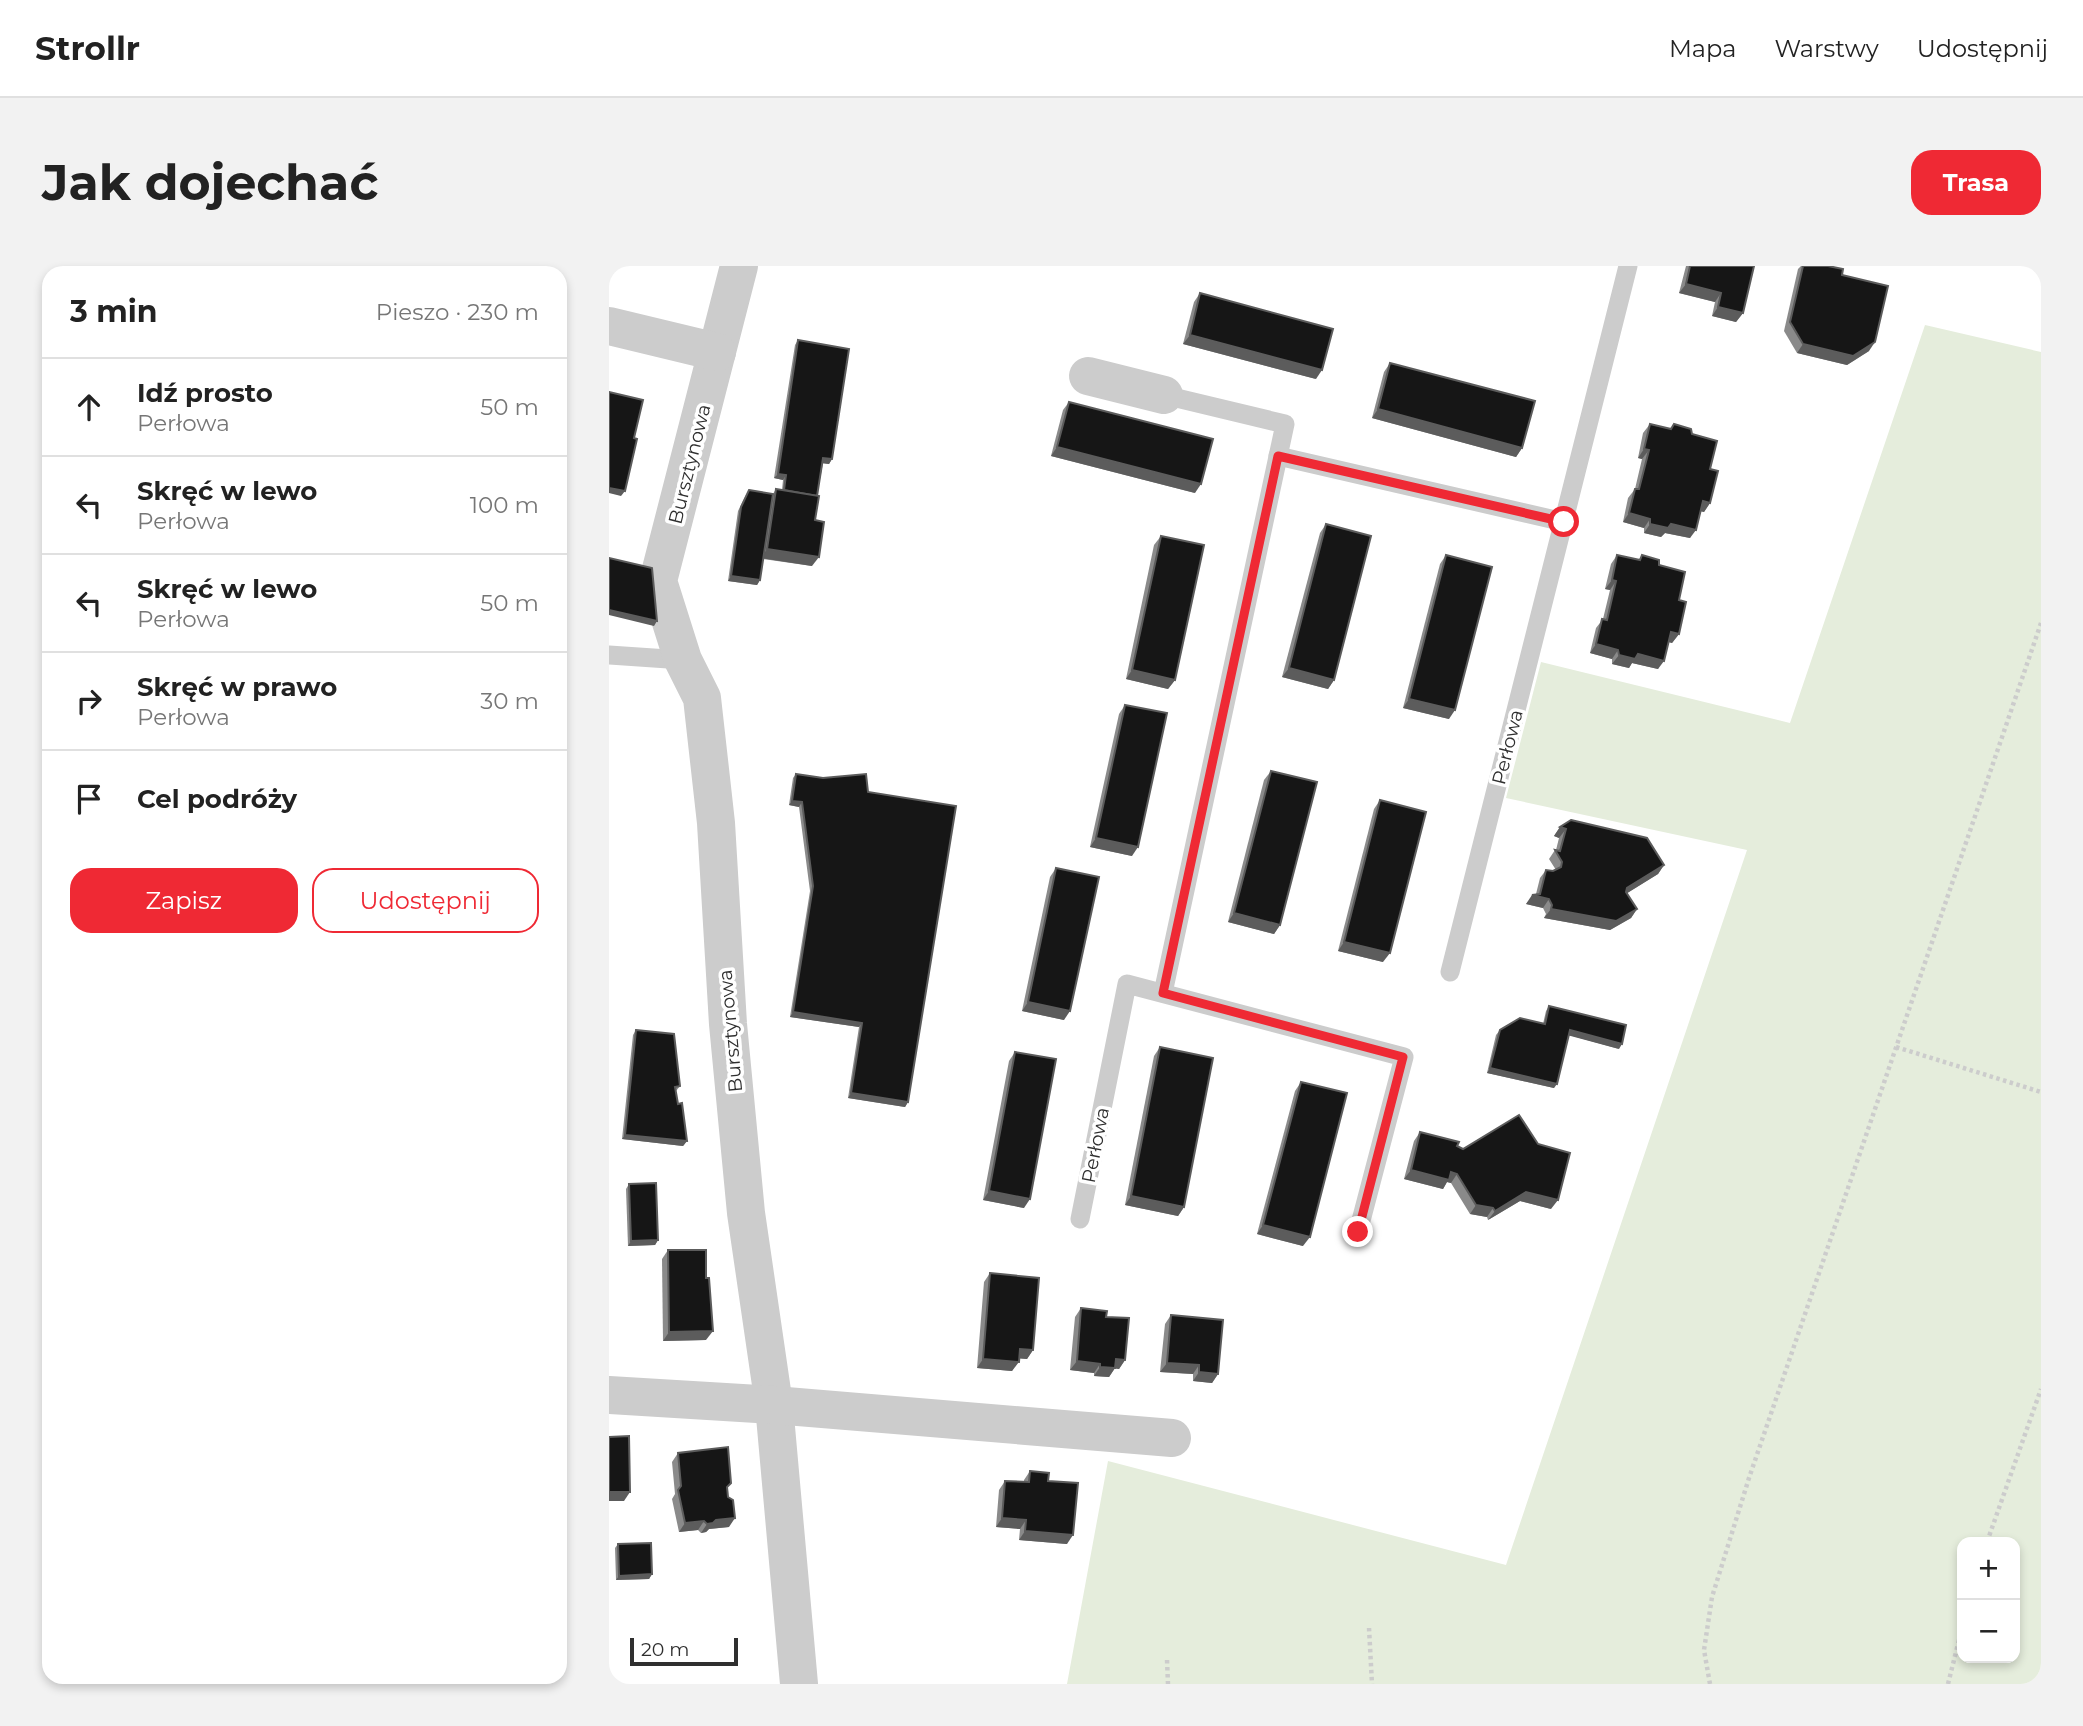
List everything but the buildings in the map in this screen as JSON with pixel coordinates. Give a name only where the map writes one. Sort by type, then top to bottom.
[{"type":"street","name":"Bursztynowa","points":[[739,266],[658,581],[683,660],[702,698],[716,823],[729,1024],[746,1213],[774,1405],[799,1684]]},
{"type":"street","points":[[609,326],[717,352]]},
{"type":"street","points":[[1088,376],[1164,395]]},
{"type":"street","points":[[609,1395],[774,1405],[1172,1438]]},
{"type":"lane","name":"Perłowa","points":[[1451,972],[1628,266]]},
{"type":"lane","points":[[1163,993],[1285,424],[1164,395]]},
{"type":"lane","points":[[1278,456],[1564,522]]},
{"type":"lane","points":[[609,655],[683,660]]},
{"type":"lane","name":"Perłowa","points":[[1080,1219],[1127,984],[1403,1057],[1358,1232]]},
{"type":"path","points":[[1710,1684],[1704,1650],[1712,1597],[1749,1478],[2041,623]]},
{"type":"path","points":[[1896,1047],[2041,1093]]},
{"type":"path","points":[[1989,1537],[2041,1388]]},
{"type":"path","points":[[1369,1628],[1372,1684]]},
{"type":"path","points":[[1948,1684],[1957,1648]]},
{"type":"path","points":[[1167,1660],[1168,1684]]},
{"type":"green space","points":[[1925,325],[2041,352],[2041,1684],[1067,1684],[1108,1461],[1506,1565],[1747,850],[1506,798],[1541,662],[1790,723]]},
{"type":"route","points":[[1358,1232],[1403,1057],[1163,993],[1278,456],[1564,522]]}]
